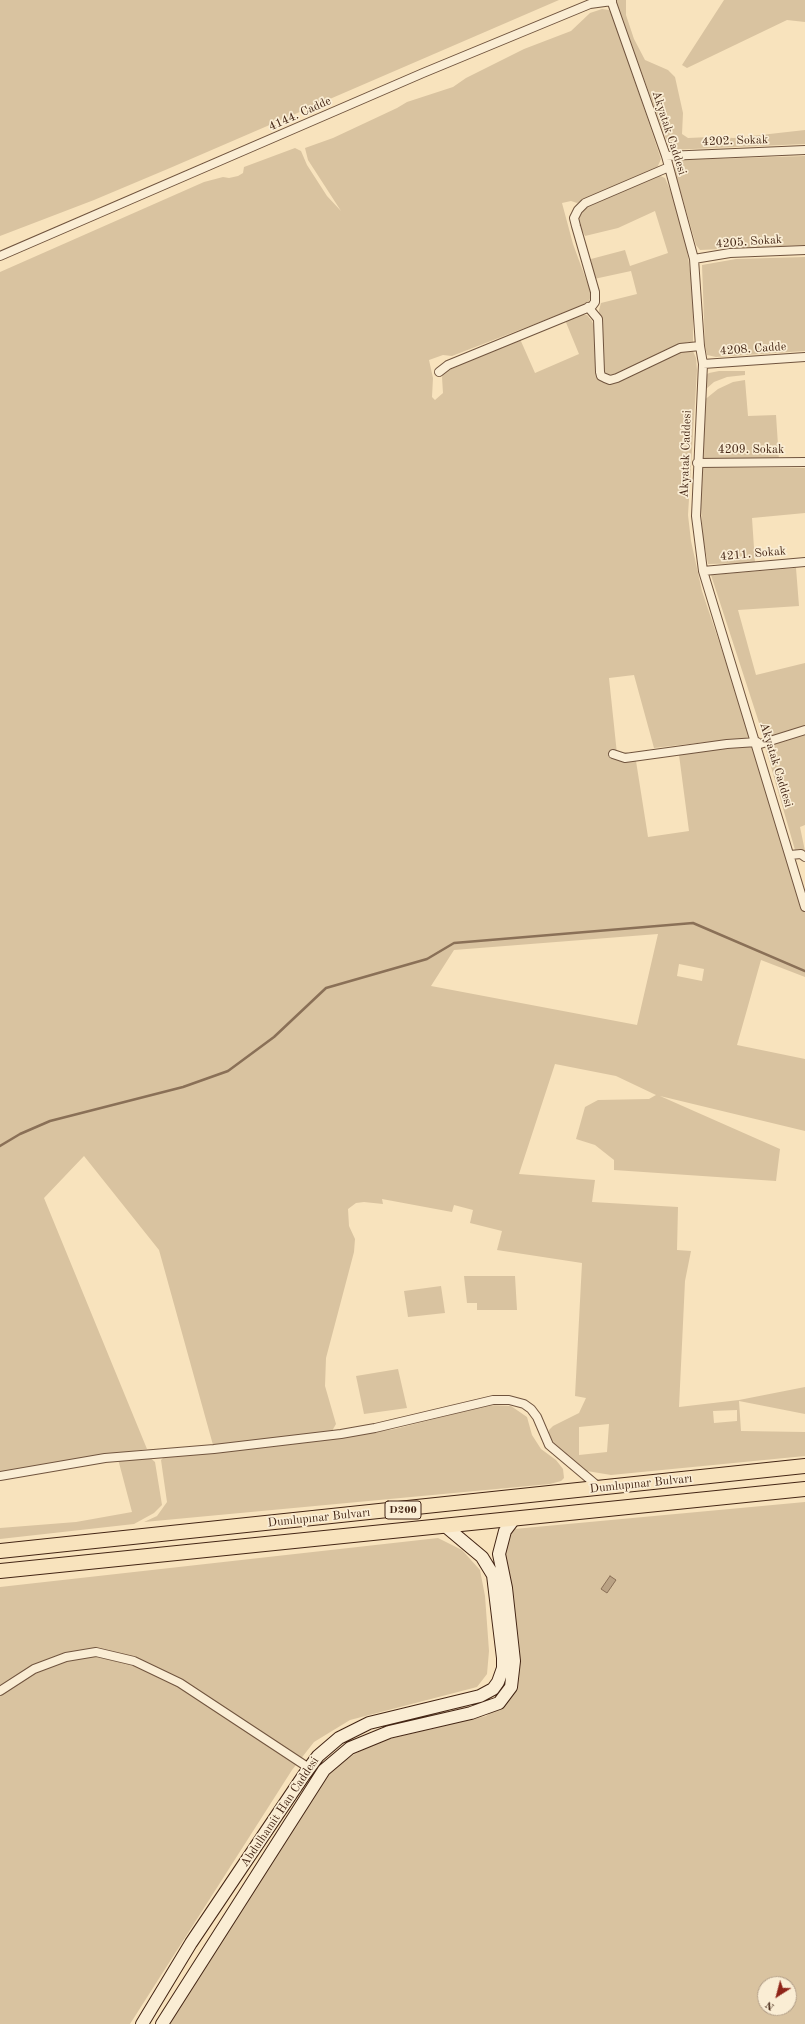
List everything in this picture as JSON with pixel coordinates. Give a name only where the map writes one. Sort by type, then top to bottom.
[{"type":"highway","name":"Dumlupınar Bulvarı","points":[[0,1552],[805,1466]]},
{"type":"highway","name":"Dumlupınar Bulvarı","points":[[0,1571],[805,1489]]},
{"type":"main road","name":"Abdulhamit Han Caddesi","points":[[162,2024],[324,1770],[350,1748],[389,1732],[471,1713],[499,1703],[511,1686],[514,1661],[506,1588],[499,1554],[505,1531],[514,1519]]},
{"type":"main road","name":"Abdulhamit Han Caddesi","points":[[142,2024],[192,1943],[309,1768],[330,1745],[353,1730],[393,1716],[480,1696],[493,1689],[498,1682],[503,1668],[504,1658],[493,1575],[482,1556],[445,1526]]},
{"type":"street","name":"Akyatak Caddesi","points":[[611,0],[666,156],[694,259],[700,346],[703,364],[697,463],[696,516],[703,571],[757,743],[805,907]]},
{"type":"street","name":"4144. Cadde","points":[[0,256],[423,73],[590,4],[611,0]]},
{"type":"street","name":"4202. Sokak","points":[[666,156],[805,150]]},
{"type":"street","points":[[439,372],[448,365],[588,307],[595,302],[596,298],[574,218],[578,210],[585,203],[669,167]]},
{"type":"street","name":"4205. Sokak","points":[[694,259],[730,253],[805,250]]},
{"type":"street","points":[[588,307],[598,319],[601,376],[610,380],[680,348],[700,346]]},
{"type":"street","name":"4208. Cadde","points":[[703,364],[805,357]]},
{"type":"street","name":"4209. Sokak","points":[[697,463],[805,462]]},
{"type":"street","name":"4211. Sokak","points":[[703,571],[805,562]]},
{"type":"street","points":[[614,754],[625,758],[727,744],[757,743],[805,730]]},
{"type":"street","points":[[790,855],[801,854],[805,857]]},
{"type":"street","points":[[0,1476],[105,1458],[341,1434],[375,1428],[493,1400],[509,1400],[524,1404],[531,1409],[537,1417],[550,1445],[600,1488]]},
{"type":"street","points":[[0,1691],[34,1669],[66,1657],[96,1652],[134,1661],[180,1683],[309,1768]]},
{"type":"shaded area","points":[[0,0],[559,0],[170,168],[94,200],[0,236]]},
{"type":"shaded area","points":[[615,0],[626,0],[626,15],[634,39],[645,60],[668,70],[675,77],[683,113],[682,134],[688,138],[734,138],[805,130],[805,144],[670,150]]},
{"type":"shaded area","points":[[724,0],[805,0],[805,22],[787,20],[687,68],[682,65]]},
{"type":"shaded area","points":[[602,9],[609,10],[613,17],[661,159],[657,168],[577,203],[571,201],[562,203],[573,244],[591,293],[589,303],[452,356],[443,355],[429,360],[433,378],[432,397],[435,400],[443,393],[442,377],[444,372],[520,339],[535,373],[579,354],[565,320],[580,315],[587,315],[592,321],[595,329],[595,358],[598,373],[603,380],[683,349],[692,349],[696,358],[697,370],[688,515],[691,541],[702,591],[752,740],[706,742],[654,748],[634,675],[609,678],[617,754],[627,752],[636,761],[648,837],[689,831],[679,755],[720,748],[751,746],[756,749],[770,804],[805,912],[805,977],[761,960],[737,1045],[805,1059],[805,1131],[660,1096],[780,1149],[776,1181],[614,1170],[614,1160],[595,1145],[576,1139],[585,1107],[598,1100],[649,1099],[656,1095],[616,1076],[555,1064],[519,1174],[595,1180],[592,1202],[678,1207],[677,1250],[691,1251],[685,1281],[679,1407],[739,1400],[805,1387],[805,1414],[739,1401],[741,1431],[805,1432],[805,1456],[611,1475],[587,1471],[552,1444],[549,1438],[549,1430],[553,1426],[579,1413],[586,1398],[575,1396],[582,1263],[497,1250],[502,1231],[470,1223],[473,1210],[454,1205],[452,1212],[382,1199],[383,1204],[364,1202],[356,1203],[348,1209],[349,1226],[355,1239],[354,1252],[326,1358],[325,1386],[336,1424],[332,1431],[314,1435],[213,1445],[159,1250],[84,1156],[44,1198],[147,1449],[0,1473],[0,272],[204,182],[223,177],[229,178],[238,176],[243,173],[244,167],[295,148],[301,151],[307,165],[327,196],[341,211],[308,160],[305,148],[333,138],[407,102],[453,87],[466,78],[524,49],[571,31],[590,13]],"holes":[[[658,934],[637,1025],[431,986],[454,950]],[[679,964],[704,969],[702,981],[677,976]],[[737,1410],[737,1421],[714,1423],[713,1411]],[[609,1424],[607,1452],[579,1455],[579,1427]]]},
{"type":"shaded area","points":[[805,156],[805,245],[700,250],[696,245],[674,169],[676,163],[680,160]]},
{"type":"shaded area","points":[[658,175],[665,178],[674,199],[686,243],[693,292],[693,342],[688,342],[623,372],[610,375],[604,373],[602,367],[599,310],[601,303],[637,294],[631,271],[594,279],[591,259],[625,250],[630,266],[668,253],[655,211],[618,228],[585,236],[579,224],[579,215],[584,208]]},
{"type":"shaded area","points":[[805,257],[805,351],[716,357],[707,355],[705,346],[702,265],[736,259]]},
{"type":"shaded area","points":[[719,371],[745,371],[745,375],[727,377],[714,382],[706,389],[705,376],[709,373]]},
{"type":"shaded area","points":[[745,380],[748,416],[776,415],[779,460],[700,461],[703,401],[718,389],[733,382]]},
{"type":"shaded area","points":[[702,468],[805,468],[805,513],[752,518],[755,563],[708,564],[703,538],[701,508]]},
{"type":"shaded area","points":[[796,568],[799,606],[738,610],[756,675],[805,663],[805,726],[764,738],[711,575]]},
{"type":"shaded area","points":[[805,733],[805,825],[800,827],[805,851],[801,849],[795,850],[765,746]]},
{"type":"shaded area","points":[[464,1276],[515,1276],[517,1310],[477,1310],[477,1303],[467,1303]]},
{"type":"shaded area","points":[[441,1286],[445,1313],[408,1317],[404,1291]]},
{"type":"shaded area","points":[[398,1369],[407,1408],[364,1414],[356,1376]]},
{"type":"shaded area","points":[[489,1405],[511,1406],[527,1417],[532,1435],[541,1449],[556,1460],[563,1469],[564,1478],[561,1481],[550,1484],[144,1522],[157,1516],[167,1502],[161,1460],[164,1457],[395,1429]]},
{"type":"shaded area","points":[[148,1456],[155,1462],[162,1505],[154,1513],[134,1524],[0,1539],[0,1528],[76,1522],[132,1512],[118,1459]]},
{"type":"shaded area","points":[[805,1502],[805,2024],[169,2024],[323,1780],[333,1769],[353,1755],[376,1742],[486,1716],[507,1701],[514,1690],[519,1673],[519,1651],[501,1552],[505,1539],[514,1529]]},
{"type":"shaded area","points":[[438,1538],[462,1550],[480,1570],[485,1596],[489,1651],[487,1674],[477,1687],[350,1720],[314,1742],[292,1770],[130,2024],[0,2024],[0,1587]]},
{"type":"shaded area","points":[[610,1576],[616,1580],[607,1593],[601,1589]]},
{"type":"waterway","points":[[0,1146],[20,1134],[50,1121],[183,1087],[228,1071],[274,1037],[326,988],[427,959],[454,943],[693,923],[805,971]]}]
